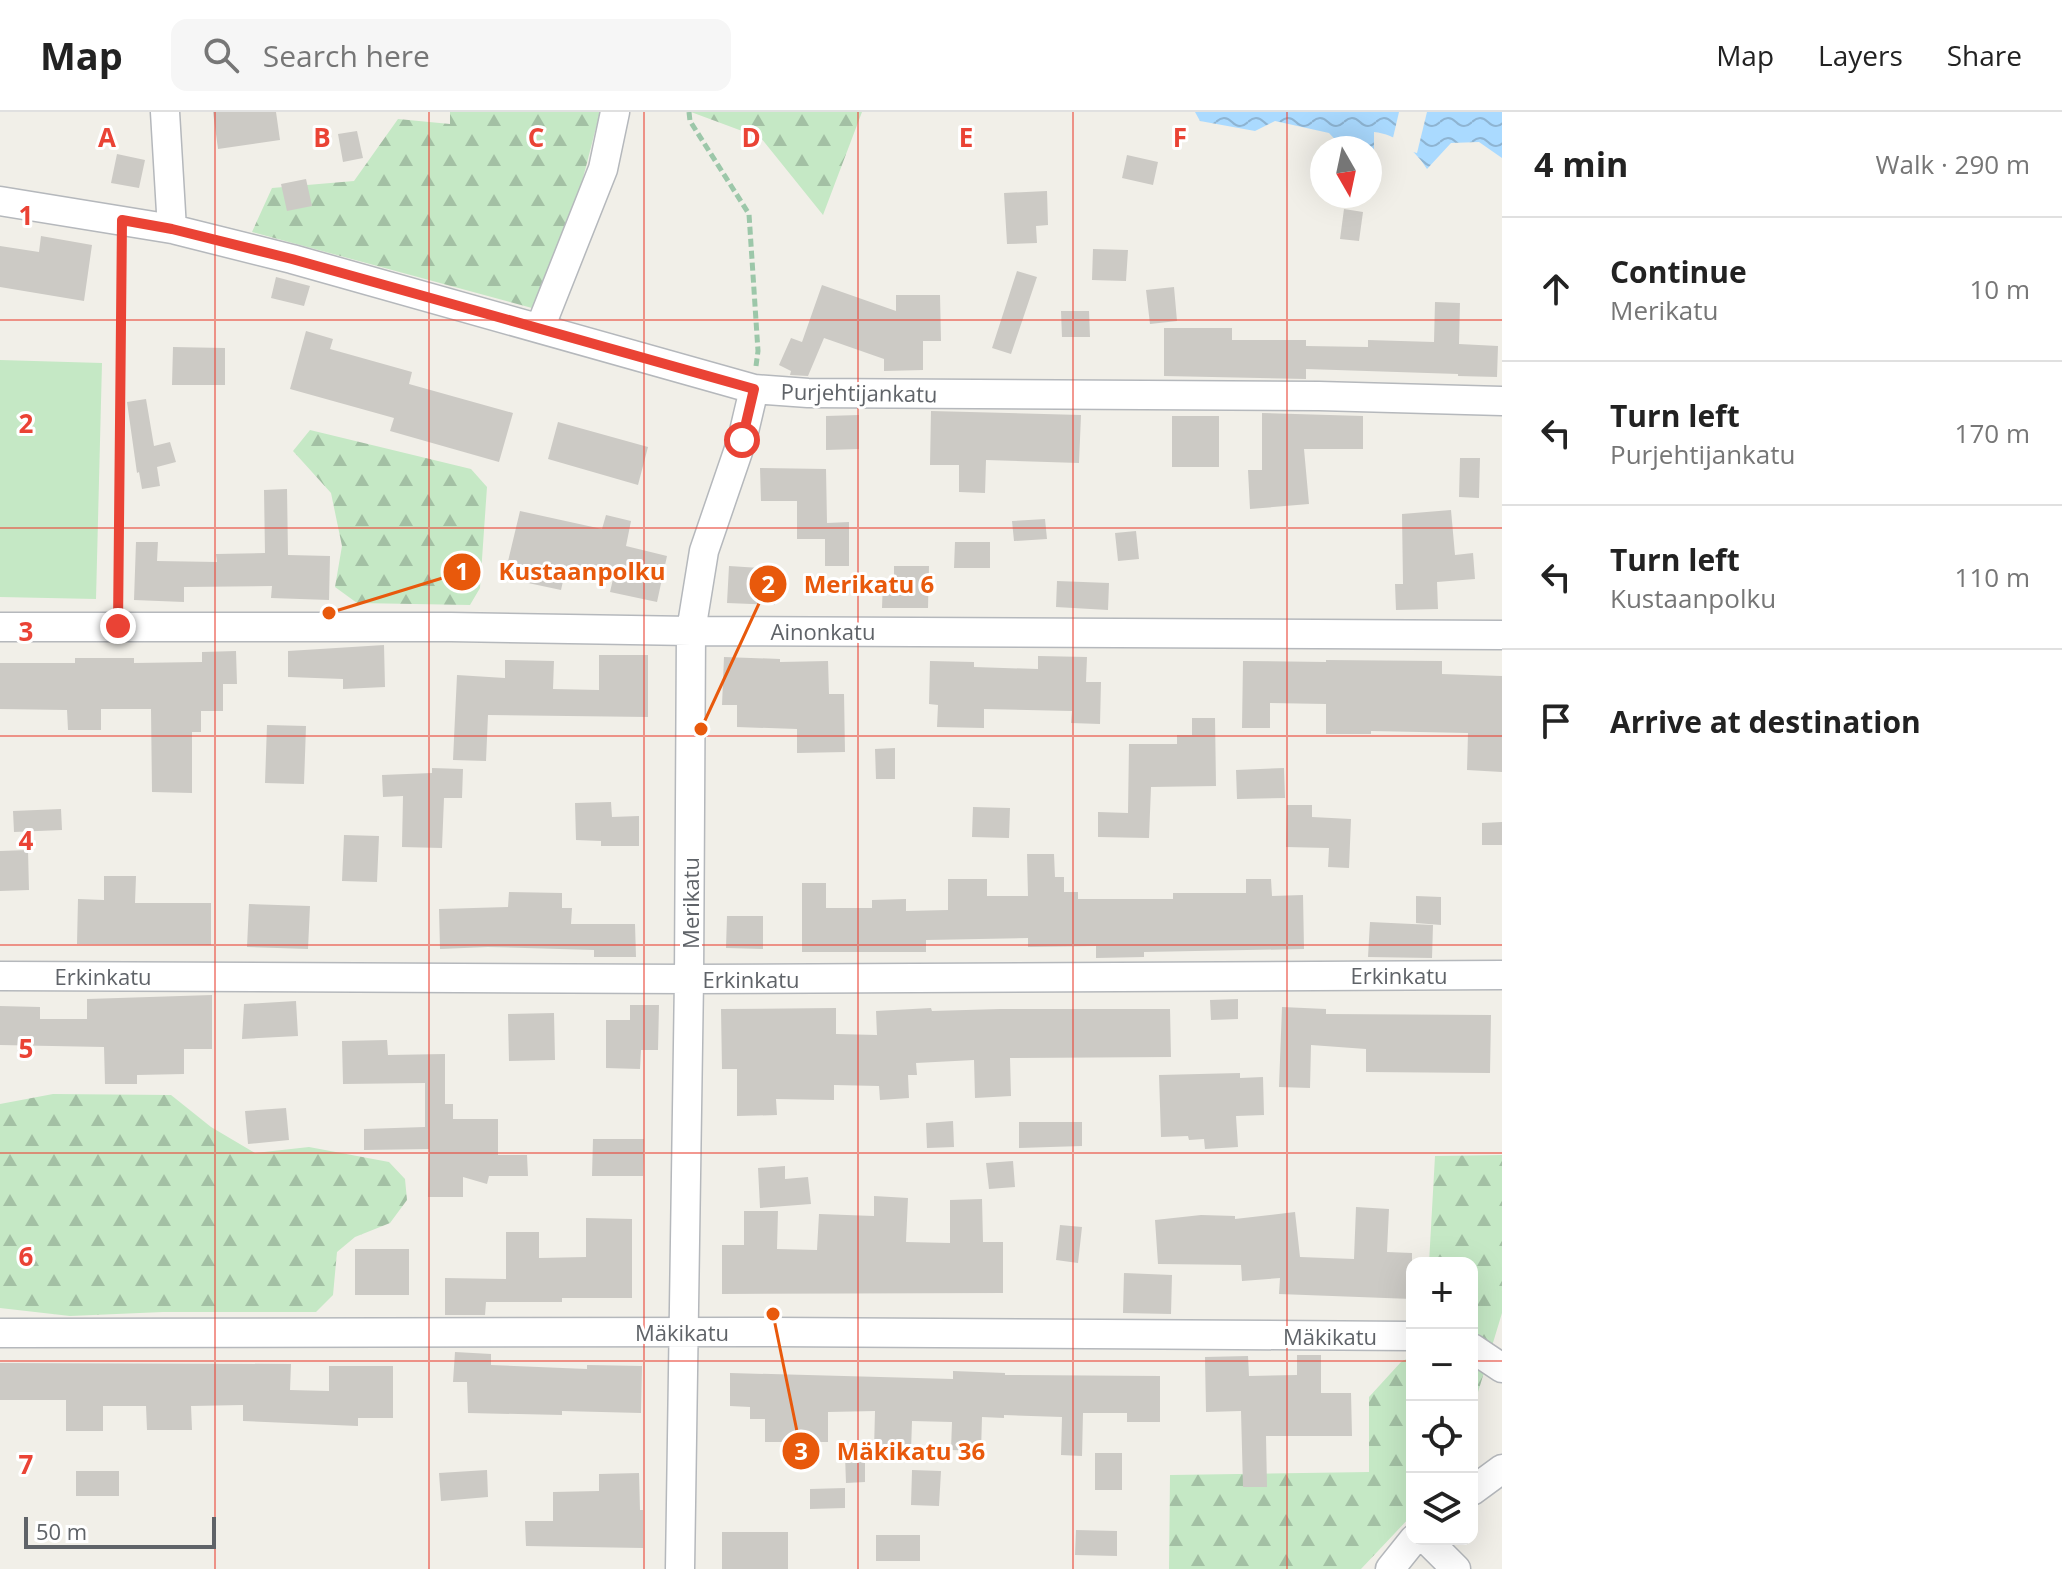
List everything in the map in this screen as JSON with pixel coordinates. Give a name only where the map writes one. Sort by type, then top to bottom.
[{"type":"street","points":[[165,112],[172,229]]},
{"type":"street","points":[[540,328],[603,169],[615,112]]},
{"type":"street","name":"Purjehtijankatu","points":[[0,201],[172,229],[754,389],[808,393],[1303,396],[1502,401]]},
{"type":"street","name":"Merikatu","points":[[680,1569],[691,631],[704,551],[742,440],[754,389]]},
{"type":"street","name":"Ainonkatu","points":[[0,627],[1502,635]]},
{"type":"street","name":"Erkinkatu","points":[[0,976],[689,979],[1502,975]]},
{"type":"street","name":"Mäkikatu","points":[[0,1333],[683,1332],[1406,1336]]},
{"type":"street","points":[[1478,1352],[1502,1368]]},
{"type":"street","points":[[1478,1487],[1502,1469]]},
{"type":"street","points":[[1390,1569],[1409,1545]]},
{"type":"street","points":[[1432,1545],[1456,1569]]},
{"type":"path","points":[[689,112],[690,121],[749,214],[758,351],[754,389]]},
{"type":"path","points":[[118,626],[122,220]]},
{"type":"green space","points":[[450,112],[600,112],[581,186],[532,308],[252,232],[272,188],[354,181],[398,119],[450,124]]},
{"type":"green space","points":[[691,112],[862,112],[823,215],[761,138]]},
{"type":"green space","points":[[0,360],[102,363],[96,599],[0,597]]},
{"type":"green space","points":[[310,430],[471,469],[487,487],[480,588],[470,605],[357,603],[335,587],[342,546],[331,493],[293,451]]},
{"type":"green space","points":[[53,1094],[171,1095],[211,1127],[255,1153],[309,1147],[389,1162],[405,1179],[407,1200],[390,1223],[355,1237],[337,1252],[333,1295],[316,1312],[163,1312],[70,1316],[0,1308],[0,1104]]},
{"type":"green space","points":[[1502,1155],[1502,1313],[1478,1392],[1478,1257],[1429,1257],[1435,1156]]},
{"type":"green space","points":[[1406,1359],[1406,1521],[1361,1569],[1169,1569],[1170,1475],[1369,1472],[1369,1397]]},
{"type":"water","points":[[1195,112],[1502,112],[1502,158],[1479,142],[1451,143],[1427,169],[1405,144],[1382,133],[1374,132],[1374,136],[1332,136],[1275,121],[1255,131],[1200,121]]},
{"type":"pier","points":[[1399,112],[1427,112],[1417,153],[1392,142]]},
{"type":"building","points":[[213,112],[276,112],[280,140],[218,149]]},
{"type":"building","points":[[357,131],[363,158],[343,162],[338,134]]},
{"type":"building","points":[[117,154],[145,160],[139,188],[111,183]]},
{"type":"building","points":[[1127,155],[1158,162],[1153,185],[1122,178]]},
{"type":"building","points":[[306,179],[312,206],[287,211],[281,184]]},
{"type":"building","points":[[1047,191],[1048,225],[1036,226],[1037,243],[1007,244],[1004,193]]},
{"type":"building","points":[[1344,209],[1363,212],[1359,241],[1340,239]]},
{"type":"building","points":[[41,236],[92,245],[84,301],[0,287],[0,246],[39,252]]},
{"type":"building","points":[[1093,249],[1128,250],[1126,281],[1092,280]]},
{"type":"building","points":[[1017,271],[1037,277],[1011,354],[992,348]]},
{"type":"building","points":[[276,277],[310,286],[304,306],[271,298]]},
{"type":"building","points":[[822,285],[896,311],[896,295],[940,295],[941,341],[923,341],[923,370],[884,371],[884,359],[824,338],[808,376],[790,375],[791,371],[779,365],[791,338],[802,342]]},
{"type":"building","points":[[1174,287],[1177,321],[1150,324],[1146,290]]},
{"type":"building","points":[[1435,302],[1460,303],[1459,344],[1498,346],[1497,377],[1306,369],[1306,379],[1164,376],[1164,328],[1232,328],[1232,340],[1306,340],[1306,346],[1368,347],[1368,340],[1434,342]]},
{"type":"building","points":[[1061,311],[1089,311],[1090,337],[1062,337]]},
{"type":"building","points":[[306,331],[333,339],[330,349],[412,372],[409,384],[513,413],[499,462],[390,431],[394,418],[290,389]]},
{"type":"building","points":[[173,347],[225,348],[225,385],[172,385]]},
{"type":"building","points":[[146,399],[154,446],[170,442],[176,462],[157,467],[160,486],[142,489],[127,402]]},
{"type":"building","points":[[931,411],[1081,415],[1079,463],[986,460],[985,493],[959,492],[959,465],[930,465]]},
{"type":"building","points":[[1262,413],[1363,416],[1363,449],[1304,449],[1309,504],[1250,509],[1248,470],[1262,470]]},
{"type":"building","points":[[859,415],[859,449],[826,450],[826,416]]},
{"type":"building","points":[[1172,416],[1219,416],[1219,467],[1172,467]]},
{"type":"building","points":[[558,422],[648,447],[638,485],[548,459]]},
{"type":"building","points":[[1460,458],[1480,458],[1479,498],[1459,497]]},
{"type":"building","points":[[760,468],[826,469],[827,523],[849,522],[849,566],[825,566],[825,539],[797,539],[797,501],[761,501]]},
{"type":"building","points":[[287,489],[288,555],[330,556],[329,600],[271,598],[272,586],[184,587],[184,602],[134,600],[136,542],[158,542],[157,561],[217,562],[216,554],[265,553],[264,490]]},
{"type":"building","points":[[1451,510],[1455,555],[1473,553],[1475,579],[1437,582],[1438,609],[1396,610],[1395,584],[1403,584],[1402,514]]},
{"type":"building","points":[[520,511],[602,529],[606,515],[631,521],[626,546],[667,556],[657,602],[610,592],[613,579],[566,568],[561,590],[504,578]]},
{"type":"building","points":[[1045,519],[1047,539],[1014,541],[1012,521]]},
{"type":"building","points":[[1136,531],[1139,559],[1118,561],[1115,533]]},
{"type":"building","points":[[955,542],[990,542],[990,568],[954,568]]},
{"type":"building","points":[[729,566],[777,569],[775,605],[727,603]]},
{"type":"building","points":[[894,566],[929,566],[928,608],[882,608],[883,580],[894,580]]},
{"type":"building","points":[[1057,581],[1109,583],[1108,610],[1056,607]]},
{"type":"building","points":[[384,645],[385,687],[343,689],[343,679],[288,677],[288,651]]},
{"type":"building","points":[[236,651],[237,684],[223,684],[223,711],[201,711],[201,732],[192,732],[192,793],[152,792],[151,709],[101,709],[101,730],[68,730],[67,710],[0,709],[0,663],[75,663],[75,658],[134,658],[134,663],[202,662],[202,652]]},
{"type":"building","points":[[599,655],[648,655],[648,717],[488,715],[486,761],[453,760],[457,675],[505,678],[505,660],[554,661],[553,689],[599,690]]},
{"type":"building","points":[[1038,656],[1087,657],[1086,682],[1101,682],[1100,724],[1071,723],[1072,711],[984,709],[984,728],[937,727],[938,705],[929,704],[930,661],[974,662],[974,667],[1038,669]]},
{"type":"building","points":[[724,657],[780,659],[780,662],[828,661],[829,694],[844,694],[845,752],[797,753],[797,729],[737,727],[737,705],[722,705]]},
{"type":"building","points":[[1243,661],[1442,661],[1442,674],[1502,676],[1502,772],[1467,770],[1468,733],[1371,731],[1371,734],[1326,734],[1326,704],[1270,703],[1270,728],[1242,728]]},
{"type":"building","points":[[1192,718],[1215,718],[1216,786],[1151,787],[1149,838],[1098,837],[1098,812],[1128,813],[1129,744],[1177,744],[1177,735],[1192,735]]},
{"type":"building","points":[[267,725],[306,726],[304,784],[265,783]]},
{"type":"building","points":[[895,748],[895,779],[876,779],[875,749]]},
{"type":"building","points":[[432,768],[463,769],[462,798],[444,798],[442,848],[402,847],[403,796],[383,797],[382,775],[432,773]]},
{"type":"building","points":[[1284,768],[1285,798],[1237,799],[1236,770]]},
{"type":"building","points":[[611,802],[612,817],[639,816],[639,846],[601,846],[601,841],[576,840],[575,803]]},
{"type":"building","points":[[1287,805],[1312,805],[1312,817],[1351,819],[1349,868],[1328,867],[1329,848],[1286,847]]},
{"type":"building","points":[[973,807],[1010,808],[1009,838],[972,837]]},
{"type":"building","points":[[61,809],[62,830],[14,832],[13,811]]},
{"type":"building","points":[[1502,822],[1502,845],[1482,845],[1482,823]]},
{"type":"building","points":[[344,835],[379,836],[377,882],[342,881]]},
{"type":"building","points":[[28,850],[29,890],[0,891],[0,851]]},
{"type":"building","points":[[1027,854],[1054,854],[1055,877],[1064,877],[1064,892],[1078,892],[1078,899],[1173,899],[1173,893],[1246,893],[1246,879],[1271,879],[1272,896],[1303,895],[1304,949],[1144,952],[1144,957],[1096,958],[1096,946],[1028,947],[1028,938],[926,940],[926,952],[802,952],[802,883],[826,883],[826,908],[872,908],[872,900],[906,899],[906,911],[948,910],[948,879],[987,879],[987,896],[1028,896]]},
{"type":"building","points":[[104,876],[136,876],[135,903],[211,903],[211,945],[77,944],[78,899],[104,900]]},
{"type":"building","points":[[509,892],[562,893],[562,908],[572,908],[571,924],[635,924],[636,957],[594,957],[594,950],[440,949],[439,909],[508,907]]},
{"type":"building","points":[[1416,896],[1441,897],[1441,925],[1416,923]]},
{"type":"building","points":[[249,904],[310,906],[308,949],[247,947]]},
{"type":"building","points":[[727,916],[763,916],[763,949],[726,948]]},
{"type":"building","points":[[1370,922],[1433,925],[1432,958],[1368,957]]},
{"type":"building","points":[[212,995],[212,1049],[184,1049],[184,1074],[137,1075],[137,1084],[105,1084],[104,1047],[0,1045],[0,1006],[40,1007],[40,1019],[87,1019],[87,999]]},
{"type":"building","points":[[1238,999],[1238,1019],[1211,1020],[1210,1000]]},
{"type":"building","points":[[296,1001],[298,1036],[242,1039],[244,1004]]},
{"type":"building","points":[[630,1005],[659,1005],[658,1050],[641,1050],[640,1069],[606,1068],[606,1020],[630,1020]]},
{"type":"building","points":[[1282,1007],[1326,1009],[1326,1014],[1491,1015],[1490,1073],[1366,1072],[1366,1049],[1311,1045],[1310,1088],[1279,1087]]},
{"type":"building","points":[[836,1008],[836,1034],[877,1035],[876,1011],[931,1008],[932,1011],[1170,1009],[1171,1057],[1010,1058],[1011,1096],[975,1098],[974,1060],[916,1063],[917,1075],[908,1075],[909,1098],[880,1100],[879,1086],[834,1085],[834,1100],[776,1099],[777,1115],[737,1116],[737,1069],[722,1069],[721,1009]]},
{"type":"building","points":[[554,1013],[555,1060],[509,1061],[508,1014]]},
{"type":"building","points":[[387,1040],[388,1055],[445,1054],[445,1104],[453,1104],[453,1119],[498,1119],[498,1155],[527,1155],[528,1176],[489,1176],[487,1184],[463,1177],[463,1197],[428,1197],[429,1149],[364,1150],[364,1129],[425,1127],[425,1083],[343,1084],[342,1041]]},
{"type":"building","points":[[1240,1073],[1240,1078],[1263,1077],[1264,1115],[1236,1116],[1238,1147],[1205,1149],[1204,1139],[1161,1137],[1159,1075]]},
{"type":"building","points":[[286,1108],[289,1140],[248,1144],[245,1111]]},
{"type":"building","points":[[953,1121],[954,1147],[927,1148],[926,1123]]},
{"type":"building","points":[[1019,1122],[1082,1122],[1082,1146],[1019,1148]]},
{"type":"building","points":[[593,1139],[644,1139],[643,1176],[592,1176]]},
{"type":"building","points":[[1013,1161],[1015,1187],[989,1189],[986,1163]]},
{"type":"building","points":[[785,1166],[785,1179],[808,1177],[811,1204],[760,1208],[758,1168]]},
{"type":"building","points":[[874,1196],[908,1198],[906,1242],[950,1243],[950,1200],[982,1199],[983,1242],[1003,1242],[1003,1293],[722,1294],[722,1245],[744,1245],[744,1211],[778,1211],[777,1249],[817,1250],[819,1214],[874,1216]]},
{"type":"building","points":[[1356,1207],[1389,1209],[1387,1252],[1412,1253],[1412,1257],[1406,1257],[1406,1299],[1279,1294],[1280,1278],[1242,1281],[1241,1265],[1158,1264],[1155,1220],[1201,1215],[1235,1216],[1235,1219],[1295,1212],[1300,1257],[1354,1259]]},
{"type":"building","points":[[586,1218],[632,1219],[632,1298],[486,1302],[485,1315],[445,1315],[445,1278],[506,1279],[506,1232],[539,1232],[539,1258],[586,1257]]},
{"type":"building","points":[[1060,1225],[1082,1227],[1078,1263],[1056,1260]]},
{"type":"building","points":[[355,1249],[409,1249],[409,1295],[355,1295]]},
{"type":"building","points":[[1124,1273],[1172,1275],[1171,1314],[1123,1313]]},
{"type":"building","points":[[455,1352],[491,1354],[491,1365],[587,1369],[587,1365],[642,1366],[641,1413],[468,1413],[467,1382],[453,1382]]},
{"type":"building","points":[[1297,1355],[1321,1355],[1321,1393],[1351,1393],[1352,1436],[1266,1436],[1267,1487],[1243,1487],[1241,1411],[1206,1412],[1205,1357],[1248,1356],[1249,1376],[1297,1375]]},
{"type":"building","points":[[0,1363],[291,1364],[290,1390],[329,1391],[329,1366],[393,1366],[393,1418],[358,1418],[358,1426],[243,1421],[243,1405],[191,1406],[192,1430],[147,1430],[146,1406],[103,1406],[103,1431],[66,1431],[66,1400],[0,1400]]},
{"type":"building","points":[[953,1371],[1005,1375],[1160,1376],[1160,1422],[1127,1422],[1127,1413],[1083,1413],[1082,1456],[1061,1455],[1062,1417],[1004,1415],[1004,1418],[982,1417],[981,1451],[951,1450],[952,1422],[912,1421],[911,1451],[874,1450],[875,1411],[828,1412],[828,1442],[765,1442],[765,1419],[750,1419],[750,1407],[730,1406],[730,1373],[953,1379]]},
{"type":"building","points":[[1095,1453],[1122,1453],[1122,1490],[1095,1490]]},
{"type":"building","points":[[845,1455],[865,1455],[865,1482],[846,1483]]},
{"type":"building","points":[[487,1470],[488,1497],[441,1501],[439,1473]]},
{"type":"building","points":[[912,1470],[941,1471],[939,1506],[911,1505]]},
{"type":"building","points":[[76,1471],[119,1471],[119,1496],[76,1496]]},
{"type":"building","points":[[639,1473],[643,1548],[526,1546],[525,1521],[553,1521],[553,1492],[599,1491],[599,1474]]},
{"type":"building","points":[[845,1488],[845,1508],[810,1509],[810,1489]]},
{"type":"building","points":[[1076,1530],[1117,1531],[1117,1556],[1075,1555]]},
{"type":"building","points":[[722,1532],[788,1532],[788,1569],[722,1569]]},
{"type":"building","points":[[876,1535],[920,1535],[920,1561],[876,1561]]},
{"type":"place","name":"Kustaanpolku","points":[[329,613]]},
{"type":"place","name":"Merikatu 6","points":[[701,729]]},
{"type":"place","name":"Mäkikatu 36","points":[[773,1314]]},
{"type":"route","points":[[118,626],[122,220],[172,229],[292,259],[754,389],[742,440]]}]
